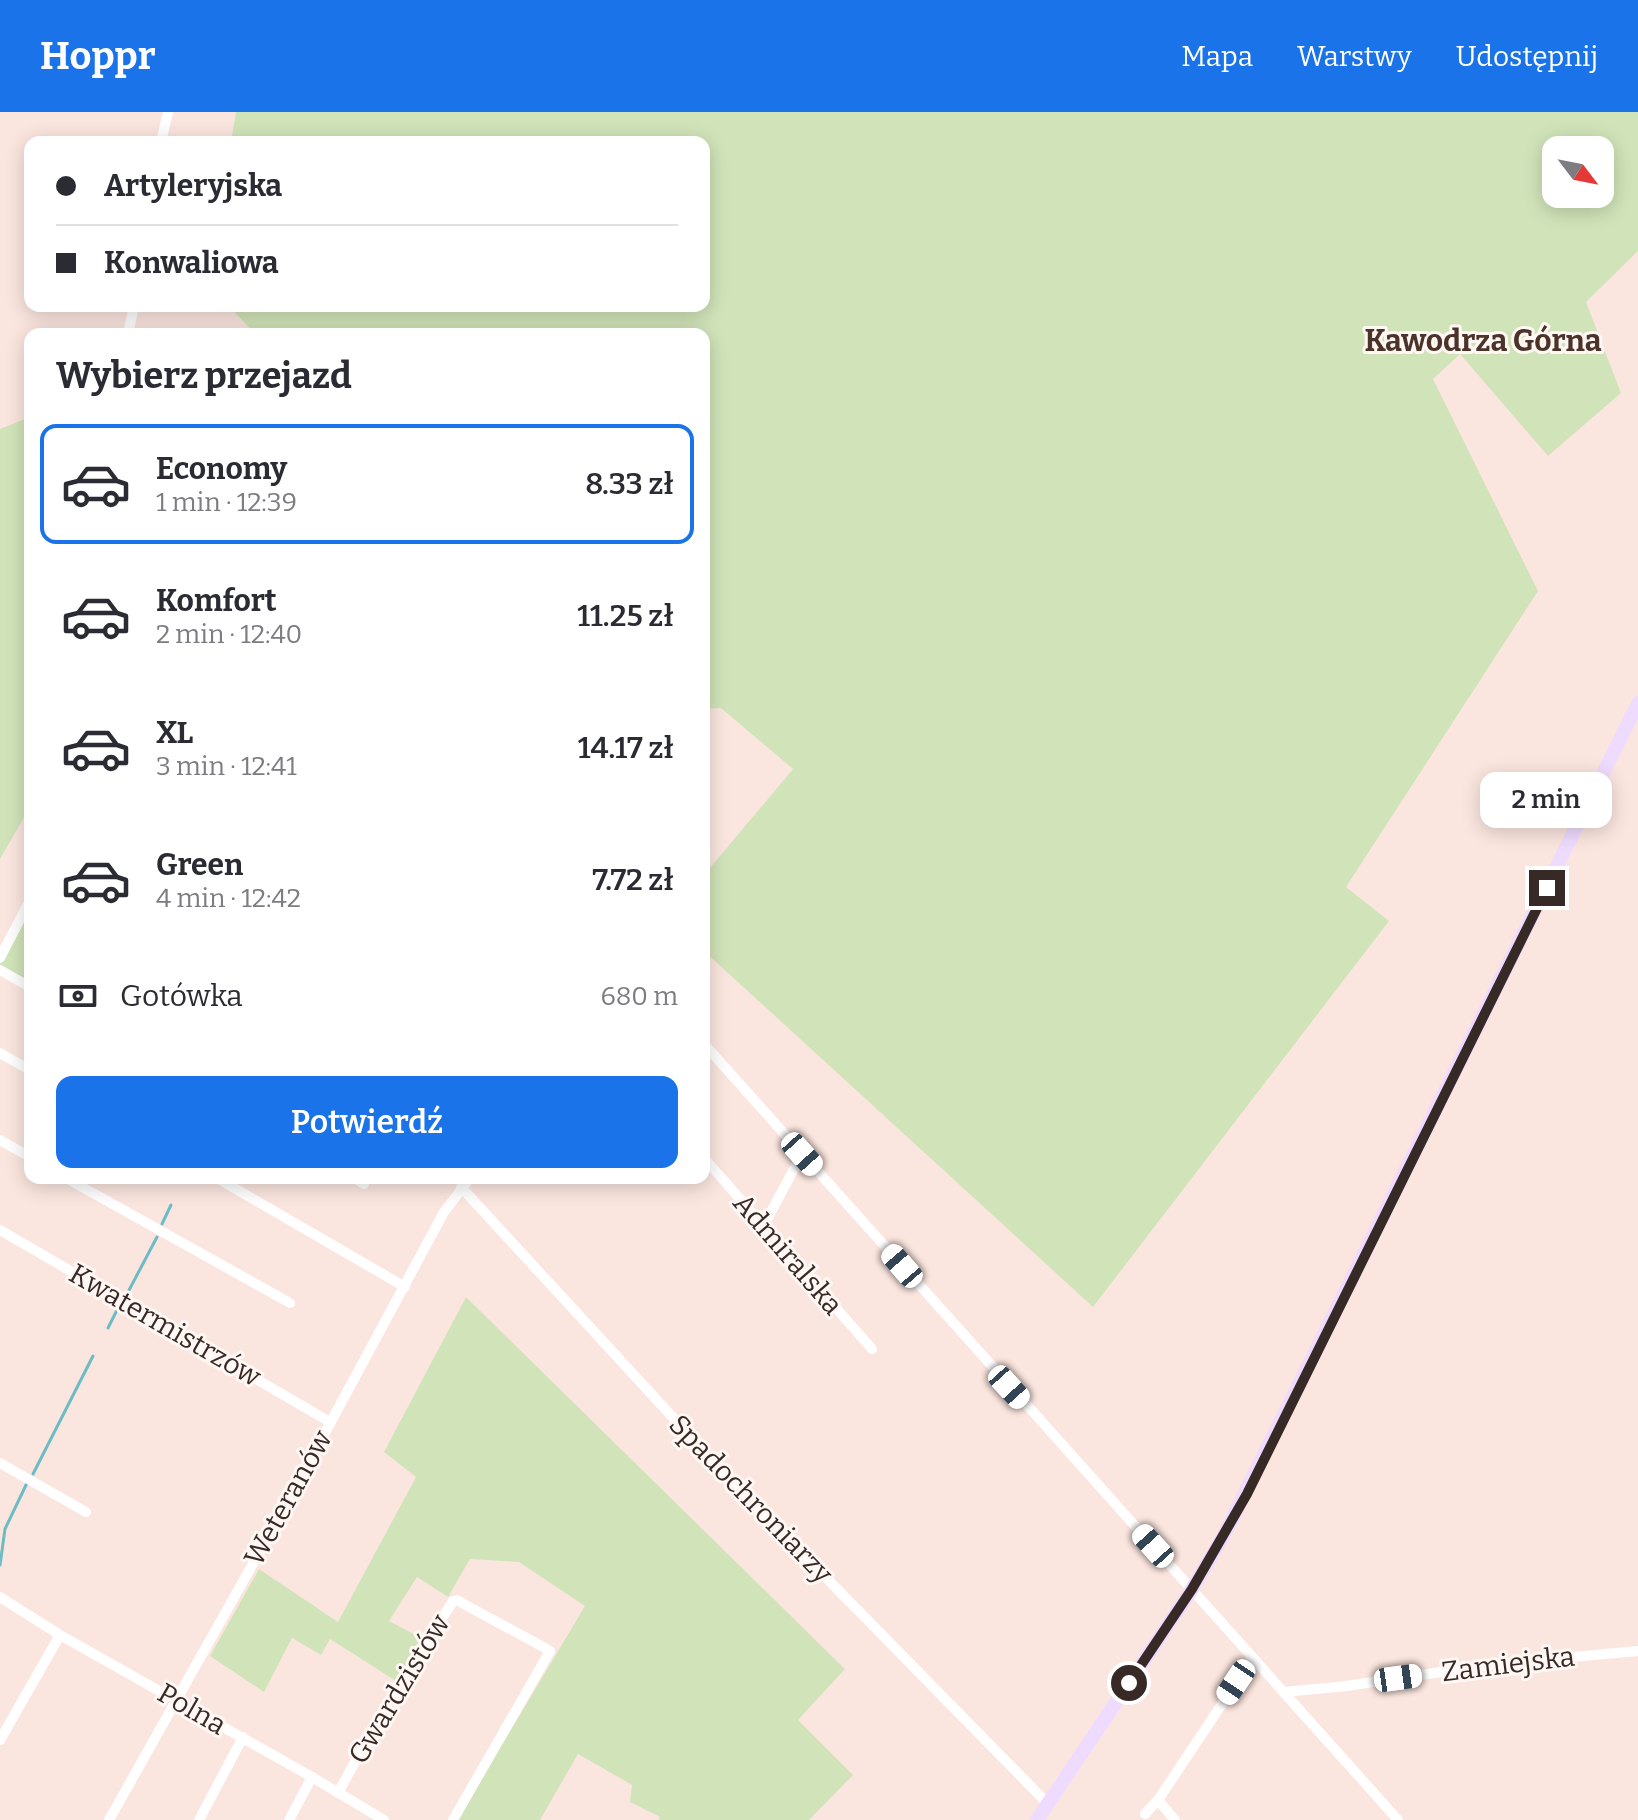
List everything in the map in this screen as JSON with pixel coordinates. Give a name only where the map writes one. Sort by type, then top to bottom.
[{"type":"street","points":[[162,136],[168,112]]},
{"type":"street","points":[[1037,1820],[1192,1589],[1247,1494],[1638,703]]},
{"type":"street","points":[[0,958],[24,912]]},
{"type":"street","points":[[0,970],[24,984]]},
{"type":"street","points":[[710,1051],[1398,1820]]},
{"type":"street","points":[[0,1053],[24,1067]]},
{"type":"street","points":[[0,1140],[24,1154]]},
{"type":"street","points":[[763,1227],[802,1154]]},
{"type":"street","name":"Admiralska","points":[[710,1165],[872,1349]]},
{"type":"street","points":[[77,1184],[290,1303]]},
{"type":"street","points":[[227,1184],[405,1287]]},
{"type":"street","name":"Weteranów","points":[[109,1820],[444,1212],[464,1184]]},
{"type":"street","name":"Spadochroniarzy","points":[[461,1187],[736,1486],[1048,1804]]},
{"type":"street","name":"Kwatermistrzów","points":[[0,1230],[330,1422]]},
{"type":"street","points":[[0,1463],[86,1512]]},
{"type":"street","name":"Polna","points":[[0,1597],[60,1635],[384,1820]]},
{"type":"street","name":"Gwardzistów","points":[[338,1793],[412,1664],[453,1601],[457,1600],[495,1622],[508,1625],[550,1651],[453,1820]]},
{"type":"street","points":[[0,1740],[60,1635]]},
{"type":"street","name":"Zamiejska","points":[[1284,1692],[1496,1664],[1638,1651]]},
{"type":"street","points":[[1145,1814],[1158,1800],[1252,1659]]},
{"type":"street","points":[[199,1820],[243,1737]]},
{"type":"street","points":[[289,1820],[312,1777]]},
{"type":"street","points":[[1158,1800],[1175,1820]]},
{"type":"green space","points":[[236,112],[1638,112],[1638,251],[1586,302],[1621,393],[1548,456],[1460,354],[1433,379],[1538,591],[1346,887],[1389,921],[1093,1307],[710,956],[710,868],[793,769],[721,708],[710,709],[710,328],[249,328],[235,312],[710,312],[710,136],[232,136]]},
{"type":"green space","points":[[24,419],[24,817],[0,859],[0,429]]},
{"type":"green space","points":[[24,911],[24,984],[0,970],[0,958]]},
{"type":"green space","points":[[466,1297],[845,1669],[798,1720],[853,1775],[809,1820],[659,1820],[660,1817],[630,1802],[632,1785],[578,1754],[540,1820],[457,1820],[585,1606],[519,1562],[470,1559],[448,1597],[417,1577],[389,1621],[423,1639],[396,1681],[330,1639],[321,1655],[292,1638],[264,1692],[210,1656],[259,1569],[338,1622],[416,1477],[384,1452]]},
{"type":"waterway","points":[[162,1224],[171,1205]]},
{"type":"waterway","points":[[127,1294],[157,1237]]},
{"type":"waterway","points":[[108,1328],[119,1306]]},
{"type":"waterway","points":[[33,1474],[93,1356]]},
{"type":"waterway","points":[[0,1565],[5,1529],[27,1483]]},
{"type":"district","name":"Kawodrza Górna","points":[[1483,341]]},
{"type":"route","points":[[1129,1683],[1192,1589],[1247,1494],[1547,888]]}]
